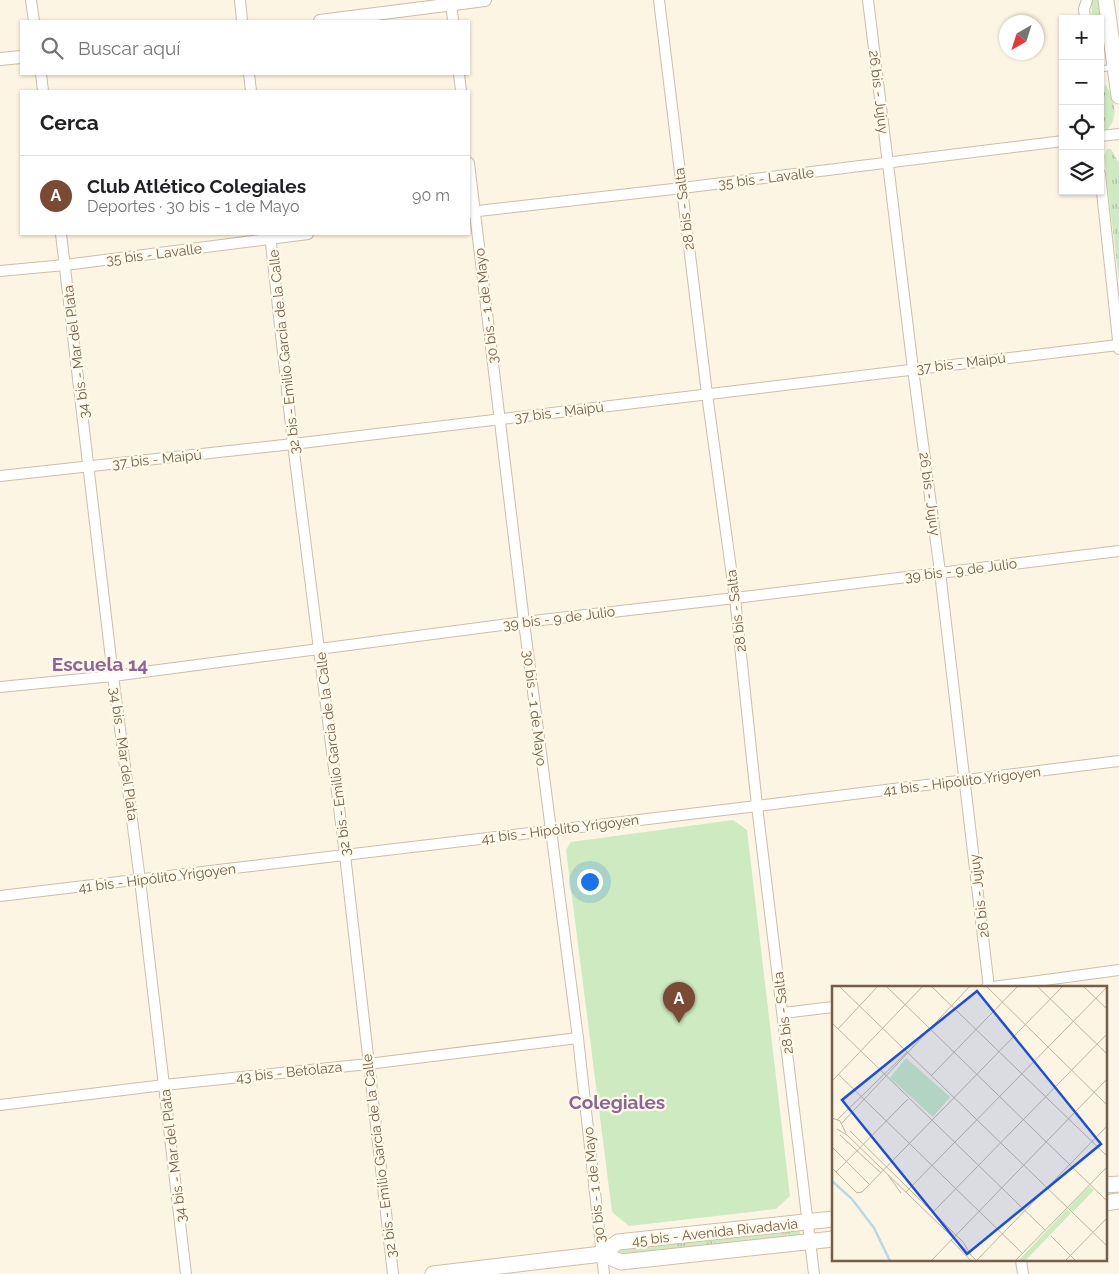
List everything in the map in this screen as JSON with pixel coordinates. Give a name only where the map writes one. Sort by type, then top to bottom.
[{"type":"main road","points":[[1106,0],[1108,68],[1119,96]]},
{"type":"main road","points":[[1106,1185],[1119,1184]]},
{"type":"main road","points":[[1106,1203],[1119,1201]]},
{"type":"main road","name":"45 bis - Avenida Rivadavia","points":[[602,1254],[618,1242],[832,1219]]},
{"type":"main road","name":"45 bis - Avenida Rivadavia","points":[[433,1274],[602,1254],[621,1262],[832,1239]]},
{"type":"street","points":[[31,0],[34,20]]},
{"type":"street","points":[[240,0],[242,20]]},
{"type":"street","points":[[327,20],[451,2],[485,0]]},
{"type":"street","name":"28 bis - Salta","points":[[659,0],[706,394],[735,598],[757,806],[814,1274]]},
{"type":"street","name":"26 bis - Jujuy","points":[[868,0],[912,369],[966,781],[988,986]]},
{"type":"street","points":[[1085,15],[1084,9],[1087,0]]},
{"type":"street","points":[[451,2],[453,20]]},
{"type":"street","points":[[0,59],[20,57]]},
{"type":"street","points":[[41,75],[43,90]]},
{"type":"street","points":[[249,75],[252,90]]},
{"type":"street","points":[[459,75],[461,90]]},
{"type":"street","points":[[1104,136],[1119,134]]},
{"type":"street","name":"35 bis - Lavalle","points":[[471,211],[682,188],[1059,142]]},
{"type":"street","name":"30 bis - 1 de Mayo","points":[[470,187],[471,211],[578,1038],[604,1274]]},
{"type":"street","points":[[1102,195],[1119,349]]},
{"type":"street","name":"34 bis - Mar del Plata","points":[[61,235],[186,1274]]},
{"type":"street","name":"35 bis - Lavalle","points":[[0,272],[290,235]]},
{"type":"street","name":"32 bis - Emilio García de la Calle","points":[[271,236],[293,444],[345,855],[393,1274]]},
{"type":"street","name":"37 bis - Maipú","points":[[0,476],[293,444],[1118,345]]},
{"type":"street","name":"39 bis - 9 de Julio","points":[[0,687],[113,676],[524,622],[1119,551]]},
{"type":"street","name":"41 bis - Hipólito Yrigoyen","points":[[0,896],[966,781],[1119,761]]},
{"type":"street","points":[[1003,986],[1119,970]]},
{"type":"street","points":[[783,1013],[832,1007]]},
{"type":"street","name":"43 bis - Betolaza","points":[[0,1105],[368,1064],[578,1038]]},
{"type":"green space","points":[[1091,0],[1100,0],[1102,15],[1092,15]]},
{"type":"green space","points":[[1105,84],[1111,95],[1114,107],[1113,120],[1107,130],[1104,129]]},
{"type":"green space","points":[[1107,149],[1111,149],[1119,163],[1119,281],[1104,156]]},
{"type":"green space","points":[[733,820],[747,830],[790,1196],[776,1209],[629,1226],[612,1212],[566,850],[571,842]]},
{"type":"green space","points":[[800,1230],[800,1235],[620,1254],[619,1249]]},
{"type":"place","name":"Club Atlético Colegiales","points":[[679,1023]]},
{"type":"district","name":"Escuela 14","points":[[100,664]]},
{"type":"district","name":"Colegiales","points":[[617,1102]]}]
